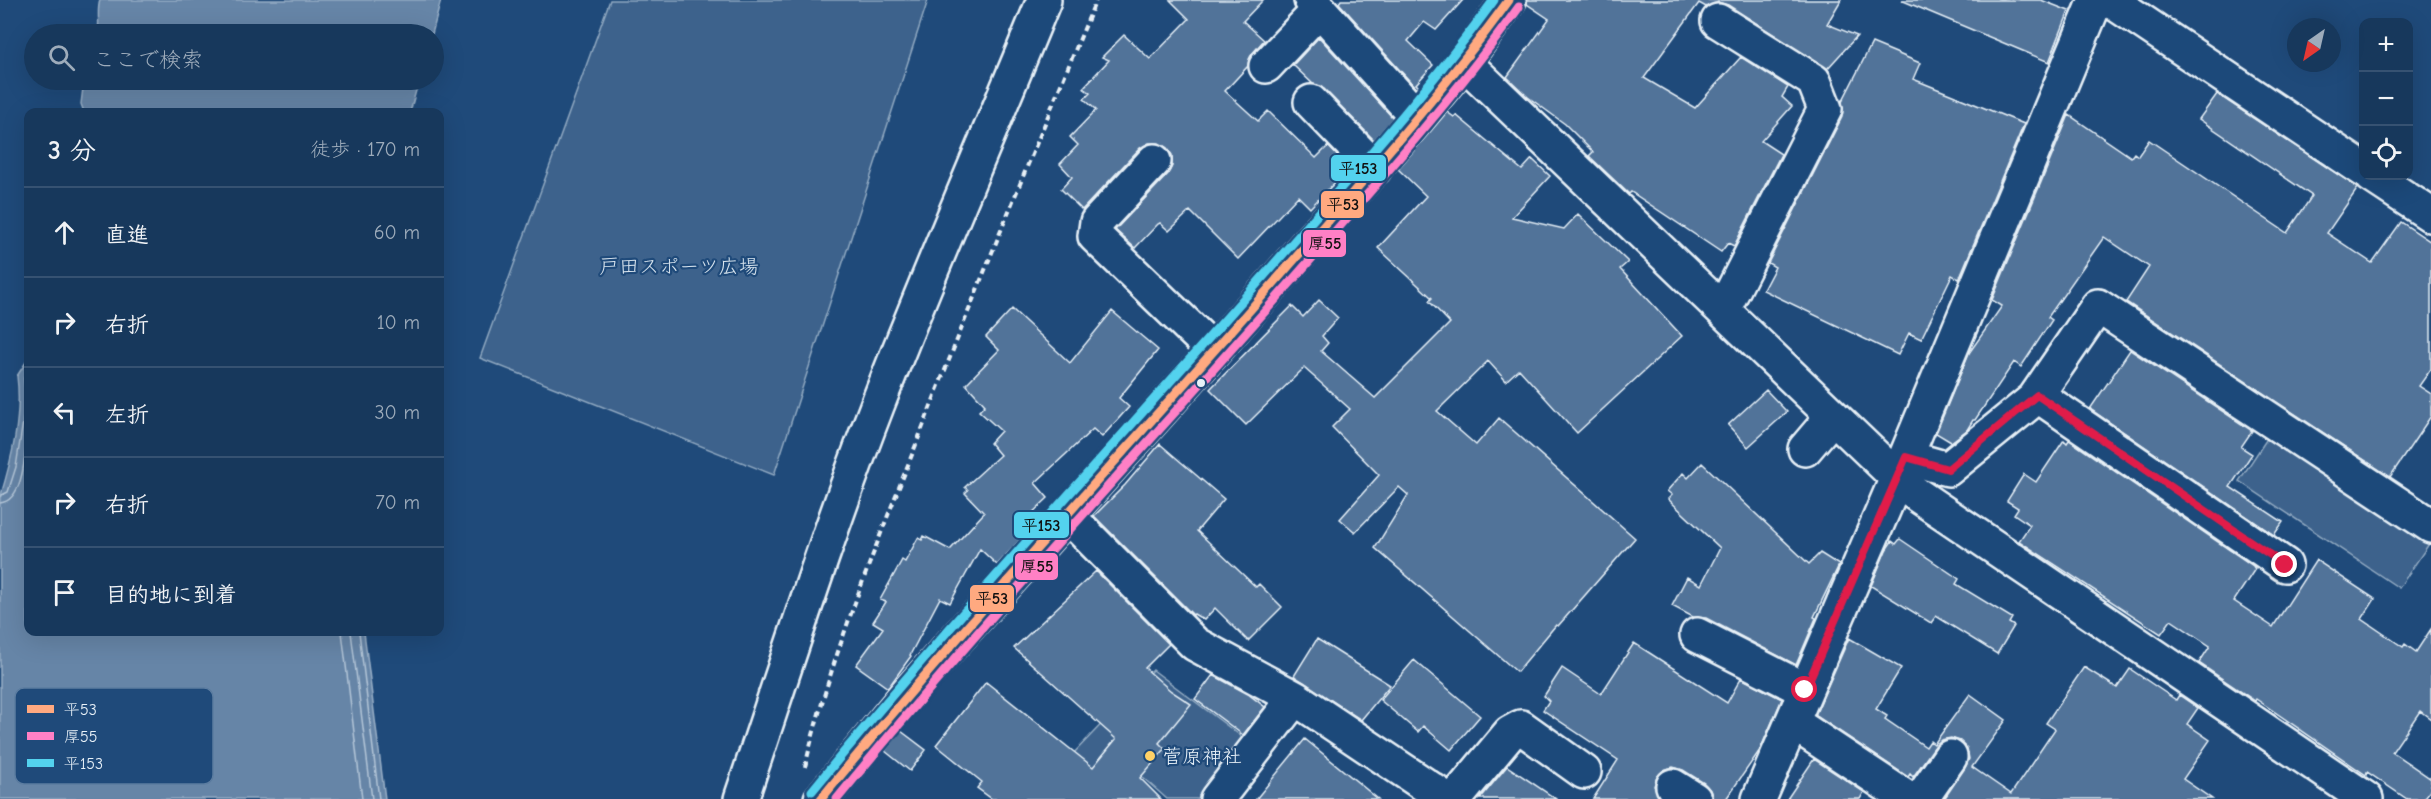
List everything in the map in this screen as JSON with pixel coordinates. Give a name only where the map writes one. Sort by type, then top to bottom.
[{"type":"street","points":[[741,799],[832,531],[877,407],[934,262],[1044,0]]},
{"type":"street","points":[[812,787],[903,699],[1068,516],[1418,118],[1464,62],[1509,0]]},
{"type":"street","points":[[1759,799],[1901,467],[2096,0]]},
{"type":"street","points":[[2110,0],[2359,167]]},
{"type":"street","points":[[1266,66],[1315,5],[1418,118]]},
{"type":"street","points":[[1718,21],[1814,81],[1825,109],[1723,310]]},
{"type":"street","points":[[1464,62],[1833,416],[1901,467],[1910,490],[2366,799]]},
{"type":"street","points":[[1311,102],[1375,168]]},
{"type":"street","points":[[1154,161],[1097,222],[1095,236],[1214,351]]},
{"type":"street","points":[[2378,180],[2431,215]]},
{"type":"street","points":[[1901,467],[1948,469],[2037,395],[2098,306],[2431,526]]},
{"type":"street","points":[[2037,395],[2285,565]]},
{"type":"street","points":[[1805,449],[1833,416]]},
{"type":"street","points":[[1068,516],[1195,644],[1295,698],[1446,799]]},
{"type":"street","points":[[1697,635],[1805,690]]},
{"type":"street","points":[[1217,799],[1295,698]]},
{"type":"street","points":[[1792,722],[1908,799]]},
{"type":"street","points":[[1455,799],[1510,734],[1521,727],[1584,772]]},
{"type":"street","points":[[1921,799],[1950,757]]},
{"type":"path","points":[[812,787],[837,657],[897,492],[969,309],[1096,0]]},
{"type":"green space","name":"戸田スポーツ広場","points":[[610,0],[928,0],[774,475],[480,358]]},
{"type":"green space","points":[[2270,434],[2431,541],[2399,588],[2239,481]]},
{"type":"green space","points":[[1153,670],[1250,743],[1206,799],[1167,799],[1132,768],[1109,791],[1071,756]]},
{"type":"water","points":[[100,0],[441,0],[435,24],[99,24]]},
{"type":"water","points":[[83,90],[416,90],[411,108],[82,108]]},
{"type":"water","points":[[24,365],[24,636],[365,636],[385,799],[0,799],[0,498],[15,438],[18,407],[17,376]]},
{"type":"building","points":[[1170,0],[1263,0],[1243,21],[1264,40],[1252,54],[1248,66],[1225,91],[1258,121],[1268,111],[1316,158],[1328,146],[1349,168],[1310,208],[1298,196],[1238,259],[1190,211],[1169,231],[1160,223],[1158,224],[1135,248],[1115,230],[1168,174],[1172,166],[1172,155],[1159,143],[1149,143],[1140,148],[1082,210],[1061,189],[1072,177],[1060,164],[1078,145],[1070,137],[1096,110],[1084,99],[1090,93],[1083,88],[1109,60],[1102,57],[1124,35],[1150,59],[1189,19]]},
{"type":"building","points":[[1341,0],[1463,0],[1436,30],[1424,22],[1408,41],[1433,65],[1416,84],[1419,87],[1417,89],[1339,3]]},
{"type":"building","points":[[1527,0],[1841,0],[1827,24],[1857,36],[1827,69],[1728,5],[1718,2],[1706,7],[1699,3],[1644,78],[1695,108],[1741,57],[1788,87],[1782,97],[1792,106],[1761,141],[1781,154],[1734,246],[1728,243],[1721,252],[1631,192],[1629,194],[1589,156],[1593,152],[1565,124],[1528,97],[1507,77],[1549,19],[1527,4]]},
{"type":"building","points":[[1901,0],[2041,0],[2069,11],[2049,62]]},
{"type":"building","points":[[1319,37],[1393,118],[1374,140],[1324,89],[1313,84],[1293,65]]},
{"type":"building","points":[[1872,43],[1920,63],[1913,79],[2024,124],[1959,279],[1952,275],[1921,339],[1909,333],[1898,355],[1763,290],[1775,267],[1768,263],[1842,117],[1842,102]]},
{"type":"building","points":[[2217,94],[2358,188],[2327,233],[2372,263],[2401,222],[2431,242],[2431,369],[2419,386],[2431,394],[2431,416],[2390,477],[2126,302],[2149,267],[2104,237],[2048,317],[2052,320],[2021,367],[2014,362],[1967,430],[1951,442],[1936,433],[1969,353],[2002,306],[1992,300],[2069,115],[2131,157],[2134,153],[2138,156],[2149,140],[2287,233],[2312,196],[2199,119]]},
{"type":"building","points":[[1447,112],[1454,117],[1456,115],[1522,170],[1532,159],[1550,176],[1512,217],[1564,229],[1578,214],[1628,262],[1620,269],[1682,336],[1577,433],[1519,369],[1506,381],[1488,361],[1437,411],[1476,445],[1499,418],[1635,538],[1517,672],[1375,548],[1408,495],[1399,487],[1355,532],[1340,519],[1379,475],[1332,427],[1350,409],[1304,368],[1246,425],[1210,389],[1292,306],[1303,317],[1319,300],[1338,318],[1322,336],[1328,343],[1321,351],[1375,398],[1450,323],[1429,301],[1432,298],[1378,248],[1426,196],[1398,169]]},
{"type":"building","points":[[1012,309],[1070,363],[1112,311],[1158,350],[1119,398],[1129,407],[1102,437],[1093,429],[1035,483],[1048,498],[1029,516],[1035,523],[997,565],[980,549],[950,603],[940,598],[911,656],[888,688],[856,665],[883,628],[873,622],[886,602],[880,600],[902,560],[905,562],[918,538],[922,540],[924,536],[950,550],[984,513],[965,493],[968,490],[965,487],[1000,455],[990,443],[1001,431],[979,411],[985,405],[966,384],[999,350],[986,337]]},
{"type":"building","points":[[2130,350],[2252,431],[2241,447],[2252,454],[2230,487],[2283,522],[2274,535],[2090,409]]},
{"type":"building","points":[[1766,390],[1787,412],[1748,447],[1728,425]]},
{"type":"building","points":[[2064,440],[2067,443],[2069,440],[2253,566],[2255,569],[2234,601],[2273,627],[2316,560],[2375,599],[2362,619],[2403,647],[2405,644],[2416,652],[2431,629],[2431,719],[2420,711],[2392,752],[2431,779],[2431,789],[2424,799],[2407,799],[2367,772],[2366,775],[2256,699],[2255,701],[2199,663],[2210,646],[2171,620],[2161,634],[2019,541],[2030,525],[2014,514],[2018,508],[2007,501],[2024,474],[2036,482]]},
{"type":"building","points":[[1160,444],[1224,499],[1197,531],[1256,587],[1259,584],[1282,607],[1248,641],[1215,608],[1204,620],[1193,615],[1094,516],[1125,485]]},
{"type":"building","points":[[1702,463],[1809,564],[1820,553],[1839,565],[1814,617],[1816,618],[1796,665],[1706,618],[1693,617],[1672,606],[1687,577],[1701,585],[1720,548],[1668,499],[1672,495],[1667,491],[1683,473],[1688,478]]},
{"type":"building","points":[[1900,539],[1959,579],[1956,584],[2012,618],[2009,623],[2014,626],[1997,654],[1936,616],[1931,623],[1871,586],[1886,550],[1892,541],[1896,544]]},
{"type":"building","points":[[1096,571],[1169,644],[1145,668],[1171,691],[1191,704],[1159,743],[1165,749],[1140,778],[1161,799],[992,799],[977,788],[982,782],[936,745],[986,682],[1093,767],[1116,739],[1014,648]]},
{"type":"building","points":[[1849,638],[1901,668],[1876,709],[1887,716],[1885,719],[1926,747],[1930,741],[1934,744],[1970,694],[2006,720],[1972,767],[2011,794],[2055,729],[2046,723],[2084,667],[2117,688],[2130,669],[2176,700],[2179,695],[2198,708],[2187,724],[2210,740],[2183,779],[2212,799],[1944,799],[1969,759],[1967,748],[1960,741],[1951,738],[1941,740],[1913,777],[1910,774],[1908,777],[1815,715]]},
{"type":"building","points":[[1317,639],[1390,685],[1361,720],[1294,676]]},
{"type":"building","points":[[1634,643],[1727,703],[1741,678],[1782,699],[1760,750],[1726,799],[1713,799],[1704,783],[1683,770],[1673,767],[1664,770],[1657,777],[1654,786],[1660,799],[1593,799],[1618,760],[1543,710],[1549,701],[1544,696],[1562,668],[1601,694]]},
{"type":"building","points":[[1414,660],[1480,716],[1451,750],[1423,726],[1418,732],[1380,700]]},
{"type":"building","points":[[1213,675],[1248,694],[1265,707],[1243,735],[1195,699]]},
{"type":"building","points":[[901,731],[926,750],[910,771],[885,751]]},
{"type":"building","points":[[1305,739],[1378,799],[1256,799]]},
{"type":"building","points":[[1814,759],[1864,792],[1860,799],[1787,799]]},
{"type":"building","points":[[1507,766],[1556,799],[1480,799]]},
{"type":"transit line","name":"平153","points":[[812,791],[925,657],[1360,166],[1442,68],[1494,0]]},
{"type":"transit line","name":"平53","points":[[821,799],[935,664],[1372,170],[1456,70],[1509,0]]},
{"type":"transit line","name":"厚55","points":[[837,799],[949,666],[1383,176],[1439,110],[1519,7]]},
{"type":"place","name":"菅原神社","points":[[1150,756]]},
{"type":"route","points":[[1805,690],[1906,457],[1948,469],[2037,395],[2285,565]]}]
